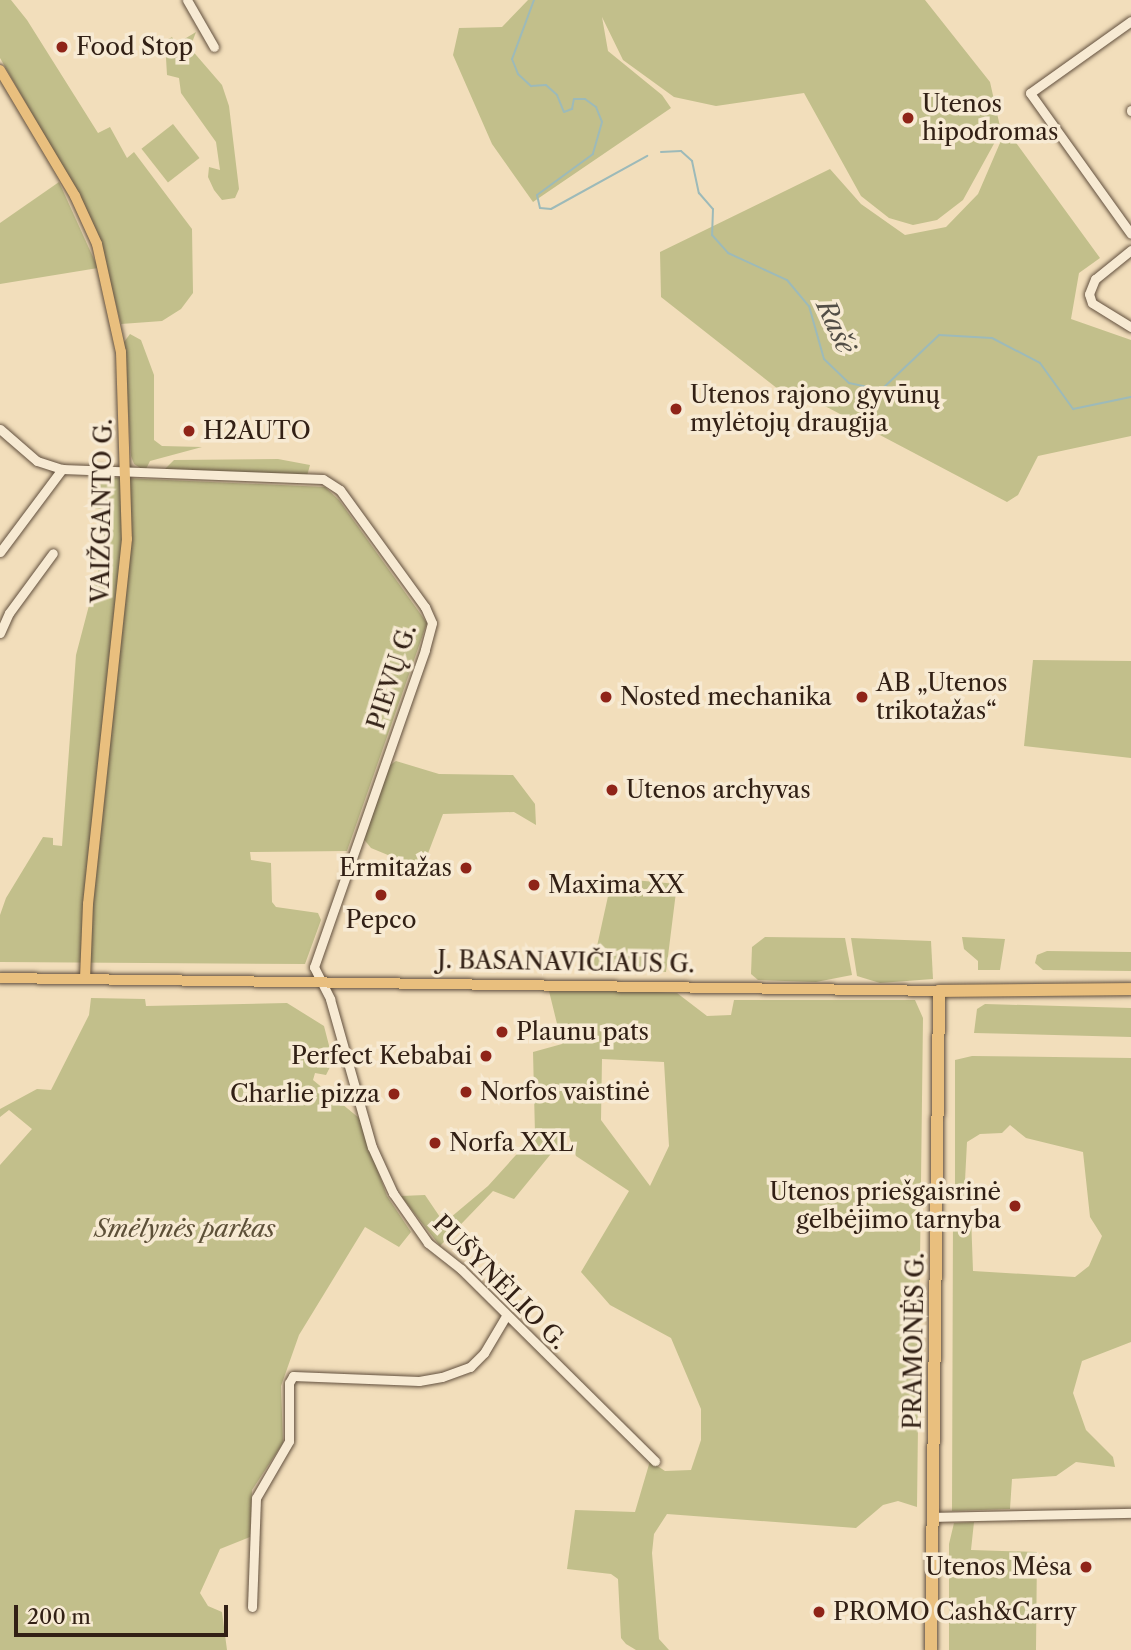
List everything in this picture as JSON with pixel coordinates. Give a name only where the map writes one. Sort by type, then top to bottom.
[{"type":"highway","name":"J. BASANAVIČIAUS G.","points":[[939,991],[1131,989]]},
{"type":"highway","name":"PRAMONĖS G.","points":[[931,1650],[939,991]]},
{"type":"main road","name":"VAIŽGANTO G.","points":[[0,70],[75,196],[97,244],[121,352],[126,474],[123,602],[91,872],[85,978]]},
{"type":"main road","name":"J. BASANAVIČIAUS G.","points":[[0,978],[323,980],[939,991]]},
{"type":"street","points":[[187,0],[214,47]]},
{"type":"street","points":[[1131,21],[1030,93],[1131,234]]},
{"type":"street","points":[[1131,250],[1095,279],[1089,294],[1092,303],[1131,327]]},
{"type":"street","points":[[1,432],[37,461],[62,469],[126,474]]},
{"type":"street","points":[[0,552],[62,469]]},
{"type":"street","name":"PIEVŲ G.","points":[[126,474],[323,479],[340,490],[425,607],[432,623],[315,957],[314,967],[323,980]]},
{"type":"street","points":[[0,633],[9,613],[53,553]]},
{"type":"street","name":"PUŠYNĖLIO G.","points":[[323,980],[372,1147],[393,1193],[428,1243],[461,1269],[655,1461]]},
{"type":"street","points":[[253,1607],[256,1498],[289,1441],[289,1383],[293,1376],[419,1381],[442,1377],[470,1367],[484,1353],[506,1315]]},
{"type":"street","points":[[933,1517],[1131,1513]]},
{"type":"green space","points":[[0,0],[11,0],[27,20],[98,133],[110,127],[127,158],[134,152],[192,229],[193,293],[181,309],[162,321],[121,324],[100,243],[84,204],[0,58]]},
{"type":"green space","name":"Utenos hipodromas","points":[[528,0],[925,0],[990,82],[1001,131],[963,200],[937,220],[913,225],[889,218],[861,196],[804,93],[716,106],[674,97],[623,60],[602,17],[608,51],[662,95],[671,108],[533,202],[492,144],[453,55],[459,28],[502,27]]},
{"type":"green space","points":[[196,32],[190,48],[222,85],[229,106],[239,189],[235,198],[222,200],[214,190],[208,177],[209,167],[220,170],[216,142],[181,93],[179,78],[167,75],[165,41],[172,37],[176,44]]},
{"type":"green space","points":[[173,124],[199,158],[168,183],[141,149]]},
{"type":"green space","points":[[1006,129],[1100,258],[1079,273],[1071,319],[1131,340],[1131,436],[1038,456],[1018,495],[1007,502],[804,395],[778,389],[661,297],[660,252],[830,169],[861,204],[905,235],[946,227],[978,194]]},
{"type":"green space","points":[[59,182],[98,268],[0,284],[0,223]]},
{"type":"green space","points":[[130,334],[141,340],[154,375],[154,440],[162,446],[202,447],[150,461],[145,471],[134,464],[131,456],[124,342]]},
{"type":"green space","points":[[278,459],[310,465],[307,476],[161,473],[174,460]]},
{"type":"green space","points":[[100,477],[325,487],[339,500],[427,623],[347,851],[250,852],[251,860],[271,863],[272,902],[276,907],[318,913],[321,920],[305,964],[0,962],[0,915],[6,898],[43,837],[53,838],[53,845],[62,846],[76,655],[103,552],[99,549],[104,527],[109,527],[112,511],[94,508]]},
{"type":"green space","points":[[1033,660],[1131,661],[1131,758],[1024,746]]},
{"type":"green space","points":[[396,761],[439,774],[513,775],[535,804],[536,825],[514,812],[443,814],[424,864],[412,865],[371,848],[362,837],[387,767]]},
{"type":"green space","points":[[612,878],[677,884],[666,972],[592,969]]},
{"type":"green space","points":[[765,937],[845,938],[852,975],[816,982],[758,980],[751,974],[752,947]]},
{"type":"green space","points":[[962,937],[1005,939],[1000,970],[978,970],[978,961],[964,949]]},
{"type":"green space","points":[[851,938],[931,941],[933,979],[880,983],[857,976]]},
{"type":"green space","points":[[1047,951],[1131,952],[1131,971],[1043,970],[1035,963],[1037,955]]},
{"type":"green space","points":[[548,987],[677,993],[707,1016],[731,1015],[734,1000],[915,1000],[923,1018],[917,1507],[898,1501],[883,1505],[856,1528],[667,1514],[654,1534],[652,1553],[659,1639],[669,1650],[636,1650],[621,1638],[618,1579],[611,1574],[567,1569],[575,1510],[635,1512],[650,1461],[665,1471],[691,1470],[701,1440],[701,1409],[671,1338],[610,1305],[581,1272],[629,1191],[576,1156],[568,1133],[514,1199],[493,1191],[440,1246],[401,1196],[425,1195],[444,1223],[488,1186],[535,1134],[533,1052],[562,1044]],"holes":[[[602,1059],[664,1062],[669,1146],[650,1186],[601,1120]]]},
{"type":"green space","name":"Smėlynės parkas","points":[[91,998],[145,999],[146,1006],[287,1003],[324,1026],[333,1061],[326,1075],[315,1073],[313,1080],[359,1118],[387,1196],[411,1232],[399,1247],[365,1227],[299,1335],[281,1386],[283,1443],[252,1490],[250,1537],[220,1549],[200,1593],[208,1606],[222,1612],[227,1650],[0,1650],[0,1165],[32,1129],[9,1110],[0,1117],[0,1109],[37,1089],[51,1090],[89,1015]]},
{"type":"green space","points":[[985,1004],[1131,1008],[1131,1037],[974,1033],[977,1009]]},
{"type":"green space","points":[[972,1056],[1131,1058],[1131,1342],[1082,1361],[1073,1393],[1086,1430],[1113,1457],[1115,1467],[1076,1462],[1056,1476],[1012,1479],[1010,1509],[952,1511],[953,1216],[971,1216],[973,1271],[1075,1277],[1089,1266],[1102,1236],[1090,1217],[1083,1152],[1026,1138],[1010,1125],[1002,1133],[980,1134],[967,1142],[964,1200],[955,1198],[955,1060]]},
{"type":"green space","points":[[974,1522],[971,1550],[1037,1552],[1036,1650],[949,1650],[949,1544],[954,1523]]},
{"type":"waterway","name":"Rašė","points":[[534,0],[512,59],[518,74],[531,86],[546,85],[557,95],[564,112],[572,109],[574,99],[585,99],[596,107],[602,122],[593,154],[537,195],[540,208],[551,209],[647,156]]},
{"type":"waterway","name":"Rašė","points":[[661,152],[681,151],[692,161],[699,193],[713,209],[712,235],[728,253],[787,280],[809,306],[824,359],[849,383],[881,390],[939,335],[992,338],[1040,363],[1073,409],[1131,397]]},
{"type":"place","name":"Food Stop","points":[[62,47]]},
{"type":"place","name":"Utenos hipodromas","points":[[908,118]]},
{"type":"place","name":"Utenos rajono gyvūnų mylėtojų draugija","points":[[676,409]]},
{"type":"place","name":"H2AUTO","points":[[189,431]]},
{"type":"place","name":"Nosted mechanika","points":[[606,697]]},
{"type":"place","name":"AB „Utenos trikotažas“","points":[[862,697]]},
{"type":"place","name":"Utenos archyvas","points":[[612,790]]},
{"type":"place","name":"Ermitažas","points":[[466,868]]},
{"type":"place","name":"Maxima XX","points":[[534,885]]},
{"type":"place","name":"Pepco","points":[[381,895]]},
{"type":"place","name":"Plaunu pats","points":[[502,1032]]},
{"type":"place","name":"Perfect Kebabai","points":[[486,1056]]},
{"type":"place","name":"Norfos vaistinė","points":[[466,1092]]},
{"type":"place","name":"Charlie pizza","points":[[394,1094]]},
{"type":"place","name":"Norfa XXL","points":[[435,1143]]},
{"type":"place","name":"Utenos priešgaisrinė gelbėjimo tarnyba","points":[[1015,1206]]},
{"type":"place","name":"Utenos Mėsa","points":[[1086,1567]]},
{"type":"place","name":"PROMO Cash&Carry","points":[[819,1612]]}]
